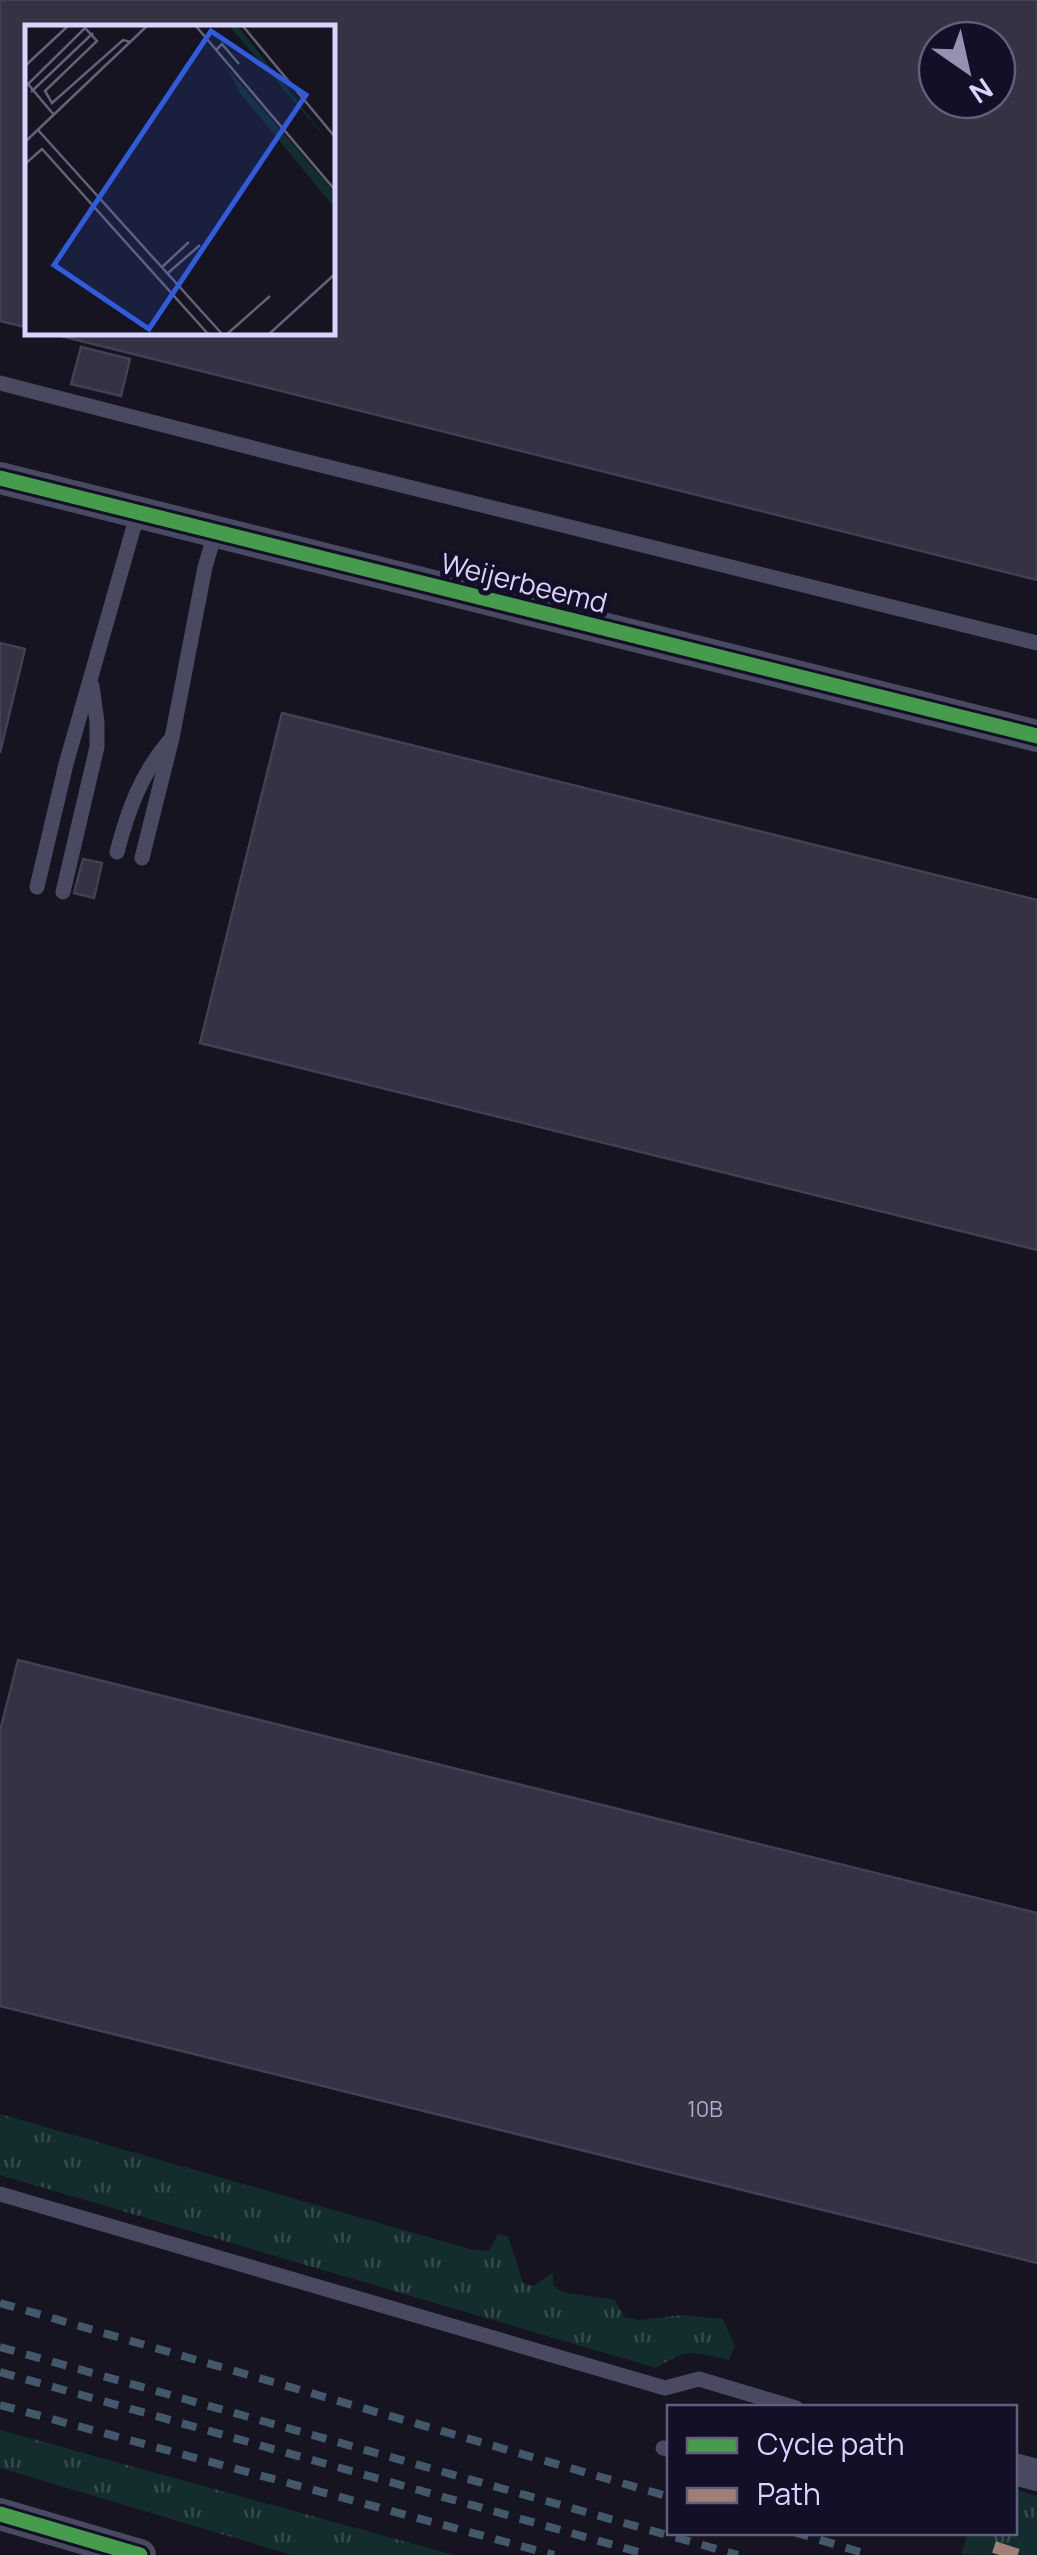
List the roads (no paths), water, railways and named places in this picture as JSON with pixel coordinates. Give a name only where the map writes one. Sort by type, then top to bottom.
[{"type":"street","name":"Weijerbeemd","points":[[0,478],[1037,736]]},
{"type":"street","points":[[0,2514],[140,2555]]},
{"type":"lane","points":[[0,383],[1037,643]]},
{"type":"lane","points":[[36,887],[66,764],[138,512]]},
{"type":"lane","points":[[142,858],[172,738],[214,533]]},
{"type":"lane","points":[[63,892],[97,748],[91,679]]},
{"type":"lane","points":[[117,852],[136,793],[154,758],[172,738]]},
{"type":"lane","points":[[0,2194],[665,2388],[699,2380],[786,2405]]},
{"type":"railway","points":[[0,2303],[667,2496]]},
{"type":"railway","points":[[0,2347],[667,2535]]},
{"type":"railway","points":[[0,2372],[649,2555]]},
{"type":"railway","points":[[0,2405],[554,2555]]},
{"type":"railway","points":[[667,2535],[738,2555]]},
{"type":"railway","points":[[804,2535],[870,2555]]}]
